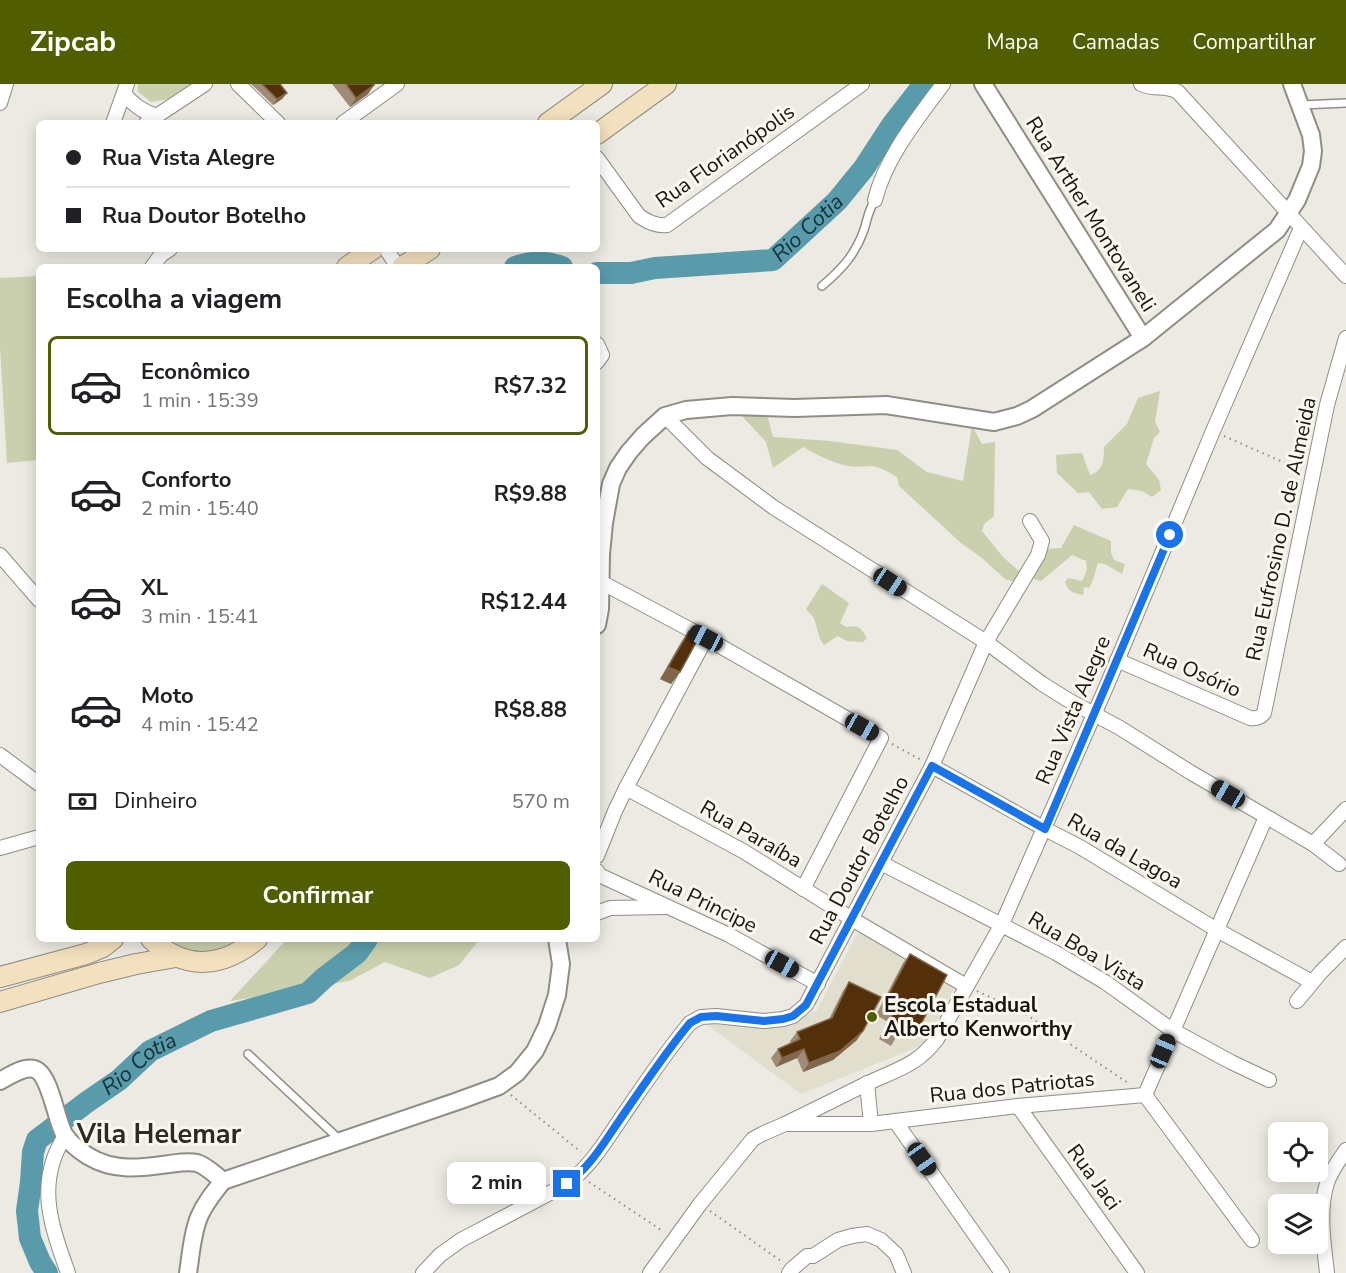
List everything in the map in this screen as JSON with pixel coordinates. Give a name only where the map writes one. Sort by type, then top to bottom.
[{"type":"main road","points":[[552,120],[602,84]]},
{"type":"main road","points":[[600,132],[666,84]]},
{"type":"main road","points":[[351,264],[369,252]]},
{"type":"main road","points":[[405,264],[425,252]]},
{"type":"main road","points":[[0,977],[86,954],[109,942]]},
{"type":"main road","points":[[154,942],[176,957],[193,962],[211,962],[228,958],[253,942]]},
{"type":"main road","points":[[0,1002],[99,973],[176,957]]},
{"type":"street","points":[[0,103],[6,84]]},
{"type":"street","points":[[125,89],[139,109],[152,119],[205,84]]},
{"type":"street","points":[[238,84],[275,120]]},
{"type":"street","points":[[347,120],[398,84]]},
{"type":"street","name":"Rua Florianópolis","points":[[600,162],[639,216],[661,226],[668,225],[862,84]]},
{"type":"street","points":[[875,200],[878,186],[902,140],[943,84]]},
{"type":"street","name":"Rua Arther Montovaneli","points":[[982,84],[1143,338]]},
{"type":"street","points":[[1141,84],[1153,87],[1167,85],[1178,92],[1346,276]]},
{"type":"street","points":[[600,609],[602,509],[618,468],[643,436],[665,416],[687,410],[732,406],[795,408],[886,405],[994,422],[1032,409],[1143,338],[1277,230],[1297,200],[1311,166],[1313,151],[1311,135],[1292,84]]},
{"type":"street","points":[[114,120],[125,89]]},
{"type":"street","name":"Rua Vista Alegre","points":[[785,1124],[867,1083],[910,1065],[930,1049],[937,1039],[1002,924],[1045,829],[1301,228]]},
{"type":"street","points":[[154,264],[166,252]]},
{"type":"street","points":[[388,252],[398,264]]},
{"type":"street","name":"Rua Eufrosino D. de Almeida","points":[[1250,718],[1261,717],[1266,709],[1327,405],[1346,338]]},
{"type":"street","points":[[665,416],[707,458],[760,498],[986,642],[1041,683],[1313,844],[1339,864]]},
{"type":"street","name":"Rua Doutor Botelho","points":[[423,1273],[440,1255],[461,1240],[567,1184],[579,1175],[593,1161],[643,1086],[690,1023],[701,1017],[716,1016],[764,1021],[783,1019],[793,1016],[806,1005],[932,766],[986,642],[1041,548],[1042,541],[1030,521]]},
{"type":"street","points":[[0,555],[36,597]]},
{"type":"street","points":[[600,592],[706,638],[881,738],[803,889]]},
{"type":"street","points":[[600,848],[626,788],[706,638]]},
{"type":"street","name":"Rua Osório","points":[[1117,660],[1250,718]]},
{"type":"street","points":[[0,756],[36,782]]},
{"type":"street","name":"Rua da Lagoa","points":[[932,766],[1080,847],[1217,930],[1312,982]]},
{"type":"street","name":"Rua Paraíba","points":[[626,788],[743,851],[966,986]]},
{"type":"street","points":[[1313,844],[1346,809]]},
{"type":"street","points":[[1252,1240],[1145,1095],[1266,817]]},
{"type":"street","points":[[0,848],[36,838]]},
{"type":"street","name":"Rua Boa Vista","points":[[881,863],[1056,953],[1105,982],[1172,1030],[1269,1080]]},
{"type":"street","name":"Rua Principe","points":[[600,874],[729,935],[818,984]]},
{"type":"street","points":[[600,912],[610,908],[670,908]]},
{"type":"street","points":[[188,1273],[193,1238],[199,1218],[208,1201],[224,1181],[499,1086],[517,1073],[536,1051],[557,995],[561,964],[557,942]]},
{"type":"street","points":[[1297,1001],[1346,947]]},
{"type":"street","points":[[0,1081],[28,1068],[38,1070],[49,1088],[65,1136],[89,1157],[119,1168],[137,1169],[195,1163],[210,1170],[224,1181]]},
{"type":"street","points":[[867,1083],[871,1124]]},
{"type":"street","name":"Rua dos Patriotas","points":[[650,1273],[700,1204],[753,1139],[785,1124],[871,1124],[1018,1106],[1145,1095]]},
{"type":"street","name":"Rua Jaci","points":[[1018,1106],[1137,1273]]},
{"type":"street","points":[[895,1121],[1002,1273]]},
{"type":"street","points":[[65,1136],[52,1159],[48,1204],[53,1231],[68,1273]]},
{"type":"street","points":[[1327,1273],[1323,1198],[1327,1181],[1346,1150]]},
{"type":"street","points":[[790,1271],[807,1256],[813,1256],[837,1240],[867,1234],[881,1240],[896,1254],[904,1273]]},
{"type":"lane","points":[[1300,105],[1346,103]]},
{"type":"lane","points":[[822,286],[841,270],[853,254],[875,200]]},
{"type":"lane","points":[[248,1054],[340,1140]]},
{"type":"path","points":[[1213,431],[1313,475]]},
{"type":"path","points":[[881,738],[932,766]]},
{"type":"path","points":[[966,986],[1024,1013],[1145,1095]]},
{"type":"path","points":[[499,1086],[593,1161]]},
{"type":"path","points":[[579,1175],[674,1239]]},
{"type":"path","points":[[700,1204],[790,1271]]},
{"type":"shaded area","name":"Escola Estadual Alberto Kenworthy","points":[[860,928],[957,984],[923,1045],[801,1094],[706,1024],[793,1023],[817,1010]]},
{"type":"green space","points":[[138,84],[191,84],[175,98],[151,102],[138,92]]},
{"type":"green space","points":[[36,276],[36,460],[7,463],[0,347],[0,278]]},
{"type":"green space","points":[[1160,391],[1155,422],[1160,432],[1154,438],[1146,464],[1159,480],[1161,490],[1152,497],[1142,491],[1128,489],[1117,507],[1102,509],[1089,492],[1078,493],[1057,473],[1056,455],[1082,453],[1090,475],[1098,471],[1103,461],[1104,447],[1127,424],[1138,398]]},
{"type":"green space","points":[[741,415],[767,415],[773,437],[830,441],[897,450],[927,472],[963,481],[972,426],[982,444],[995,442],[994,516],[984,524],[982,531],[1003,557],[1020,572],[1015,582],[1005,579],[961,543],[899,486],[897,477],[884,470],[874,466],[847,466],[803,447],[773,468],[766,442]]},
{"type":"green space","points":[[1074,525],[1111,541],[1111,553],[1114,560],[1125,564],[1122,574],[1105,564],[1098,563],[1091,585],[1089,588],[1084,587],[1083,595],[1074,593],[1065,582],[1068,578],[1082,581],[1087,570],[1086,561],[1072,555],[1041,581],[1028,577],[1046,549],[1061,548]]},
{"type":"green space","points":[[822,584],[849,603],[840,623],[846,627],[854,626],[861,629],[867,638],[863,642],[847,641],[838,636],[824,645],[814,618],[806,609]]},
{"type":"green space","points":[[170,942],[240,942],[207,955],[186,952]]},
{"type":"green space","points":[[284,942],[477,942],[459,965],[430,978],[385,962],[349,981],[230,1001]]},
{"type":"building","points":[[262,84],[280,84],[287,93],[277,99]]},
{"type":"building","points":[[346,84],[374,84],[374,85],[356,98]]},
{"type":"building","points":[[689,631],[699,637],[680,672],[668,667]]},
{"type":"building","points":[[910,954],[947,975],[920,1026],[906,1019],[897,1036],[885,1030],[894,1012],[883,1005]]},
{"type":"building","points":[[849,982],[881,997],[863,1031],[840,1051],[809,1063],[804,1049],[782,1058],[778,1049],[800,1039],[797,1032],[832,1018]]},
{"type":"waterway","name":"Rio Cotia","points":[[600,273],[631,273],[655,268],[773,260],[837,201],[864,168],[892,125],[924,84]]},
{"type":"waterway","name":"Rio Cotia","points":[[527,264],[539,262],[550,264]]},
{"type":"waterway","name":"Rio Cotia","points":[[47,1273],[30,1238],[27,1211],[33,1152],[37,1140],[119,1080],[150,1051],[211,1021],[308,993],[357,953],[365,942]]},
{"type":"place","name":"Escola Estadual Alberto Kenworthy","points":[[872,1017]]},
{"type":"district","name":"Vila Helemar","points":[[159,1134]]},
{"type":"route","points":[[567,1184],[593,1161],[643,1086],[690,1023],[701,1017],[716,1016],[764,1021],[783,1019],[793,1016],[806,1005],[932,766],[1045,829],[1170,535]]}]
